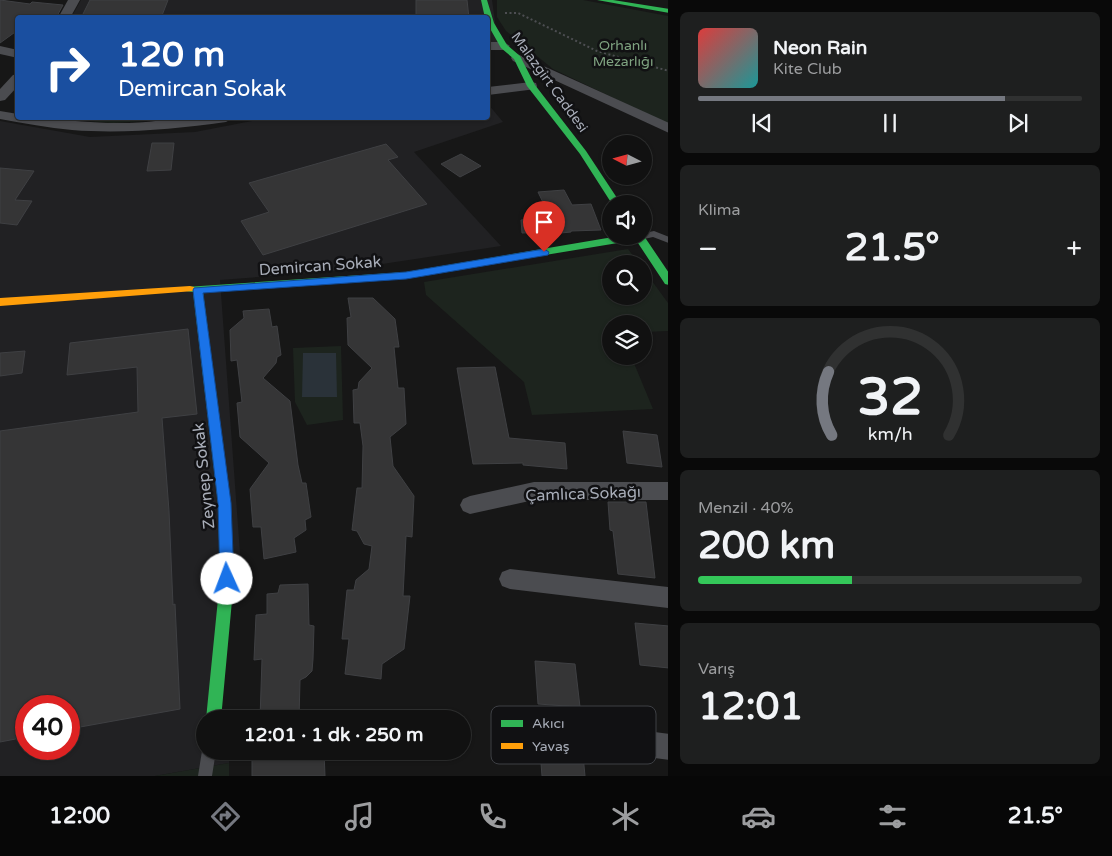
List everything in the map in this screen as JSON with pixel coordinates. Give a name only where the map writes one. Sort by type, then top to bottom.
[{"type":"street","points":[[66,15],[74,0]]},
{"type":"street","name":"Malazgirt Caddesi","points":[[484,0],[486,13]]},
{"type":"street","points":[[600,0],[668,11]]},
{"type":"street","points":[[664,0],[668,1]]},
{"type":"street","name":"Malazgirt Caddesi","points":[[490,20],[504,46],[517,58],[531,86],[583,153],[611,195]]},
{"type":"street","points":[[490,46],[504,46]]},
{"type":"street","points":[[0,50],[15,53]]},
{"type":"street","points":[[517,58],[668,129]]},
{"type":"street","points":[[0,96],[15,81]]},
{"type":"street","points":[[490,91],[531,86]]},
{"type":"street","points":[[0,115],[15,117]]},
{"type":"street","points":[[32,120],[71,126],[112,128],[174,125],[211,120]]},
{"type":"street","name":"Demircan Sokak","points":[[0,302],[406,275],[602,242]]},
{"type":"street","points":[[645,245],[668,282]]},
{"type":"street","name":"Zeynep Sokak","points":[[198,290],[224,503],[227,579],[215,710]]},
{"type":"street","name":"Çamlıca Sokağı","points":[[470,506],[534,491],[668,491]]},
{"type":"street","points":[[510,579],[668,598]]},
{"type":"lane","points":[[652,234],[668,240]]},
{"type":"lane","points":[[205,776],[208,760]]},
{"type":"path","points":[[486,13],[518,13],[598,51],[668,71]]},
{"type":"shaded area","points":[[81,0],[492,0],[499,50],[490,50],[490,15],[73,15]]},
{"type":"shaded area","points":[[490,106],[503,122],[414,152],[501,246],[336,271],[220,280],[240,553],[207,710],[196,710],[196,760],[229,760],[229,763],[155,776],[0,776],[0,121],[90,137],[195,132],[257,120],[490,120]]},
{"type":"shaded area","points":[[303,353],[336,353],[337,397],[302,397]]},
{"type":"green space","name":"Orhanlı Mezarlığı","points":[[497,0],[583,0],[668,16],[668,124],[553,69],[506,31],[497,17]]},
{"type":"green space","points":[[73,120],[163,120],[113,123]]},
{"type":"green space","points":[[628,249],[632,255],[602,255],[602,305],[652,305],[652,281],[668,303],[668,331],[652,332],[652,315],[602,315],[602,365],[635,365],[653,409],[532,415],[524,382],[426,295],[424,282]]},
{"type":"green space","points":[[341,346],[343,420],[307,425],[295,402],[293,348]]},
{"type":"green space","points":[[229,763],[229,776],[155,776]]},
{"type":"building","points":[[0,0],[30,4],[32,2],[63,5],[58,15],[15,15],[15,32],[0,43]]},
{"type":"building","points":[[90,0],[168,0],[162,15],[82,15]]},
{"type":"building","points":[[416,0],[467,0],[469,15],[416,15]]},
{"type":"building","points":[[152,143],[174,143],[171,170],[147,171]]},
{"type":"building","points":[[386,144],[398,157],[388,160],[427,204],[263,255],[241,221],[269,212],[249,183]]},
{"type":"building","points":[[461,154],[481,166],[460,177],[441,164]]},
{"type":"building","points":[[0,168],[34,171],[15,200],[32,201],[17,225],[0,223]]},
{"type":"building","points":[[564,190],[572,205],[591,204],[601,230],[550,234],[549,232],[522,233],[521,220],[550,217],[538,192]]},
{"type":"building","points":[[348,298],[373,298],[395,319],[399,347],[394,347],[398,388],[404,388],[406,424],[390,437],[393,466],[414,496],[412,537],[406,536],[403,596],[410,596],[404,649],[382,664],[381,679],[345,674],[349,639],[342,639],[347,590],[354,590],[356,580],[369,569],[372,546],[364,544],[357,531],[352,530],[357,488],[362,488],[363,446],[360,423],[354,423],[353,390],[358,389],[359,382],[372,368],[348,345],[347,318],[351,317]]},
{"type":"building","points":[[269,309],[272,327],[277,326],[281,355],[277,357],[276,363],[263,378],[290,401],[298,465],[302,483],[306,483],[311,517],[305,520],[306,530],[294,538],[296,552],[264,559],[261,527],[253,527],[250,489],[269,463],[240,437],[237,403],[242,402],[237,360],[231,361],[230,330],[244,318],[243,311]]},
{"type":"building","points":[[188,329],[197,414],[162,418],[180,709],[80,727],[80,695],[15,695],[15,739],[0,742],[0,431],[138,412],[137,367],[67,375],[70,343]]},
{"type":"building","points":[[25,351],[22,373],[0,376],[0,353]]},
{"type":"building","points":[[495,367],[509,438],[565,443],[567,469],[523,465],[523,463],[473,464],[457,368]]},
{"type":"building","points":[[623,431],[657,435],[662,467],[627,463]]},
{"type":"building","points":[[608,502],[646,502],[655,578],[618,574],[613,531],[610,530]]},
{"type":"building","points":[[308,584],[309,625],[314,626],[312,671],[300,680],[299,710],[260,710],[262,659],[254,660],[256,615],[267,614],[267,594],[278,593],[280,585]]},
{"type":"building","points":[[635,623],[668,626],[668,668],[640,665]]},
{"type":"building","points":[[535,661],[575,664],[580,706],[538,704]]},
{"type":"building","points":[[252,760],[324,760],[325,776],[252,776]]},
{"type":"building","points":[[541,764],[584,764],[585,776],[542,776]]},
{"type":"traffic: fast","points":[[484,0],[488,15]]},
{"type":"traffic: fast","points":[[600,0],[668,11]]},
{"type":"traffic: fast","points":[[490,23],[504,46],[517,58],[531,86],[583,153],[611,195]]},
{"type":"traffic: fast","points":[[190,289],[406,275],[602,242]]},
{"type":"traffic: fast","points":[[644,245],[668,281]]},
{"type":"traffic: fast","points":[[198,290],[224,503],[227,579],[214,710]]},
{"type":"traffic: slow","points":[[0,302],[190,289]]},
{"type":"route","points":[[227,579],[224,503],[198,290],[406,275],[544,252]]}]
